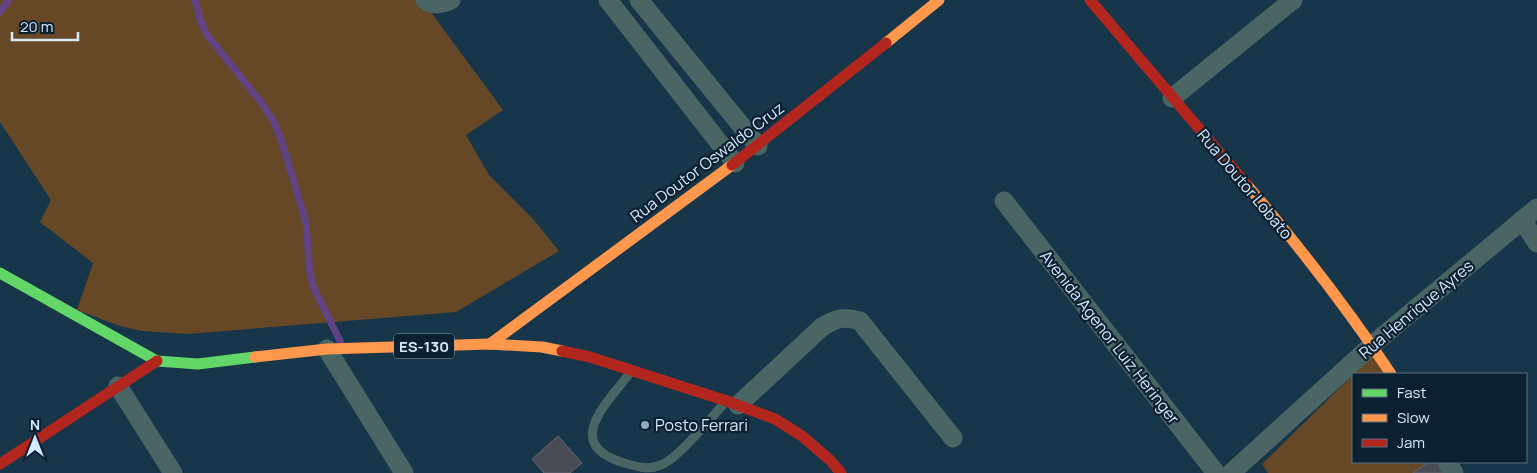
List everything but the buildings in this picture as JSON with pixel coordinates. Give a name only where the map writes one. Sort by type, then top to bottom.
[{"type":"street","points":[[425,0],[436,4],[451,0]]},
{"type":"street","points":[[608,0],[736,163]]},
{"type":"street","points":[[639,0],[758,146]]},
{"type":"street","name":"Rua Doutor Oswaldo Cruz","points":[[490,344],[736,163],[939,0]]},
{"type":"street","name":"Rua Doutor Lobato","points":[[1090,0],[1276,219],[1372,345],[1390,373]]},
{"type":"street","points":[[1172,98],[1293,0]]},
{"type":"street","name":"Avenida Agenor Luiz Heringer","points":[[1004,201],[1216,473]]},
{"type":"street","name":"Rua Henrique Ayres","points":[[1231,473],[1372,345],[1537,208]]},
{"type":"street","points":[[1522,220],[1537,243]]},
{"type":"street","name":"ES-130","points":[[0,273],[157,361],[198,364],[327,349],[490,344],[542,347],[590,356],[775,419],[802,436],[830,460],[841,473]]},
{"type":"street","points":[[732,403],[822,327],[835,320],[848,317],[860,321],[953,438]]},
{"type":"street","points":[[327,349],[404,473]]},
{"type":"street","points":[[0,464],[157,361]]},
{"type":"street","points":[[118,386],[173,473]]},
{"type":"lane","points":[[632,370],[596,420],[591,432],[593,442],[604,453],[616,460],[649,469],[663,465],[676,456],[732,403]]},
{"type":"shaded area","points":[[0,0],[422,0],[503,110],[466,135],[489,175],[534,220],[559,251],[456,312],[188,334],[142,331],[120,326],[77,310],[93,263],[40,222],[51,200],[0,122]]},
{"type":"shaded area","points":[[1374,355],[1385,373],[1355,373]]},
{"type":"shaded area","points":[[1352,376],[1352,463],[1428,463],[1413,473],[1268,473],[1262,464]]},
{"type":"waterway","points":[[0,12],[9,0]]},
{"type":"waterway","points":[[195,0],[201,22],[208,36],[273,120],[281,139],[306,222],[310,274],[313,286],[341,343]]},
{"type":"traffic: fast","points":[[0,273],[157,361],[198,364],[255,357]]},
{"type":"traffic: slow","points":[[886,43],[939,0]]},
{"type":"traffic: slow","points":[[490,344],[732,165]]},
{"type":"traffic: slow","points":[[1247,185],[1358,325],[1390,373]]},
{"type":"traffic: slow","points":[[255,357],[327,349],[490,344],[542,347],[562,351]]},
{"type":"traffic: jam","points":[[1090,0],[1247,185]]},
{"type":"traffic: jam","points":[[732,165],[886,43]]},
{"type":"traffic: jam","points":[[562,351],[590,357],[727,401],[775,419],[802,436],[830,460],[841,473]]},
{"type":"traffic: jam","points":[[0,464],[157,361]]},
{"type":"place","name":"Posto Ferrari","points":[[645,425]]}]
